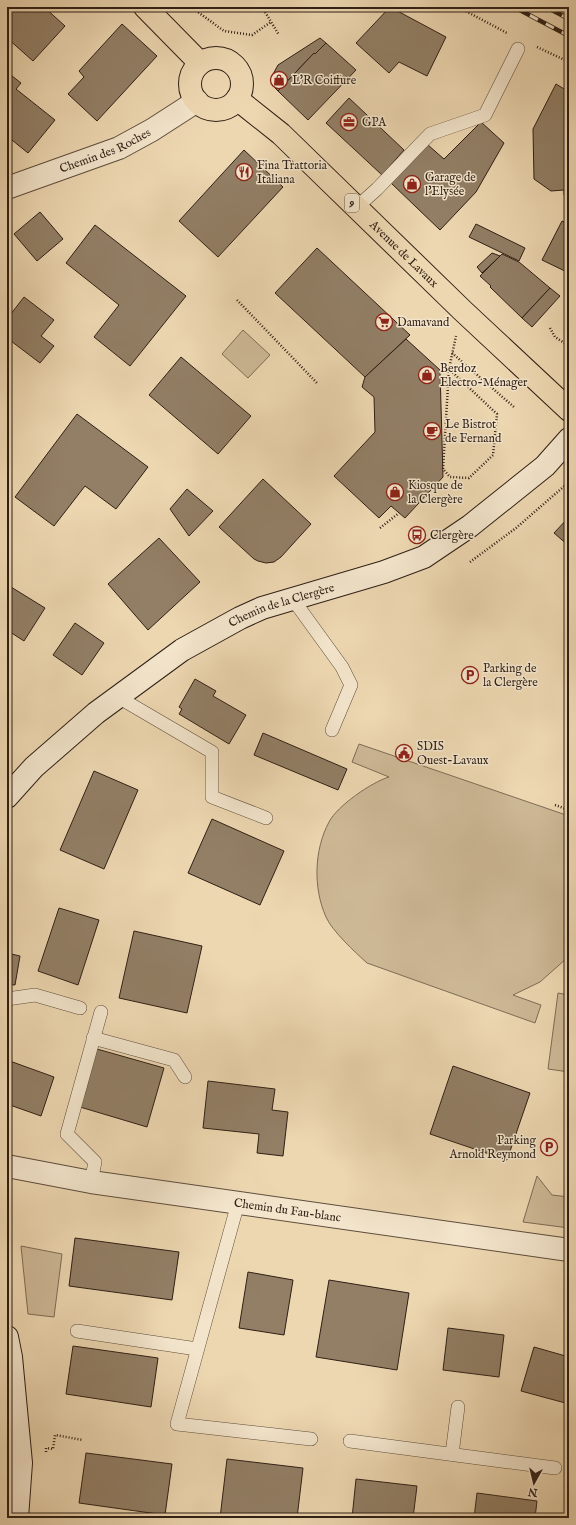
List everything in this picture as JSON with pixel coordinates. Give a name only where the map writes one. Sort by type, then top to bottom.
[{"type":"main road","points":[[145,7],[200,63]]},
{"type":"main road","points":[[216,58],[224,59],[232,63],[242,77],[242,85],[237,99],[228,106],[220,109],[212,109],[197,101],[190,86],[194,70],[200,63],[216,58]]},
{"type":"main road","name":"Avenue de Lavaux","points":[[237,99],[281,134],[463,311],[569,410]]},
{"type":"street","name":"Chemin des Roches","points":[[9,185],[119,148],[152,130],[197,101]]},
{"type":"street","name":"Chemin de la Clergère","points":[[7,797],[34,767],[96,713],[182,650],[240,618],[262,608],[384,572],[424,557],[470,526],[545,466],[569,439]]},
{"type":"street","name":"Chemin du Fau-blanc","points":[[7,1166],[91,1182],[569,1250]]},
{"type":"street","points":[[7,1337],[11,1357],[21,1463],[17,1518]]},
{"type":"lane","points":[[357,207],[377,189],[430,134],[485,115],[518,50]]},
{"type":"lane","points":[[292,598],[342,666],[351,685],[332,730]]},
{"type":"lane","points":[[118,697],[212,752],[212,797],[266,818]]},
{"type":"lane","points":[[7,999],[35,995],[80,1008]]},
{"type":"lane","points":[[91,1182],[95,1162],[67,1134],[101,1012]]},
{"type":"lane","points":[[93,1038],[174,1060],[185,1077]]},
{"type":"lane","points":[[238,1203],[177,1424],[311,1439]]},
{"type":"lane","points":[[77,1331],[197,1349]]},
{"type":"lane","points":[[452,1454],[458,1407]]},
{"type":"lane","points":[[350,1442],[555,1468]]},
{"type":"path","points":[[191,7],[224,31],[252,35],[271,22]]},
{"type":"path","points":[[262,7],[279,35]]},
{"type":"path","points":[[237,300],[317,384]]},
{"type":"path","points":[[449,368],[497,414],[493,455],[470,478],[450,477],[443,469],[449,368],[463,311]]},
{"type":"path","points":[[550,328],[555,337],[569,346]]},
{"type":"path","points":[[452,353],[514,407]]},
{"type":"path","points":[[470,562],[516,528],[569,482]]},
{"type":"path","points":[[380,528],[399,513]]},
{"type":"path","points":[[555,806],[569,810]]},
{"type":"path","points":[[46,1448],[53,1449],[55,1435],[83,1440]]},
{"type":"shaded area","points":[[243,330],[270,355],[248,378],[222,354]]},
{"type":"shaded area","points":[[359,744],[569,816],[569,836],[567,836],[569,840],[569,953],[567,958],[540,982],[513,995],[541,1005],[535,1023],[367,963],[344,941],[329,923],[322,906],[317,882],[318,857],[324,833],[333,816],[347,802],[365,789],[389,777],[352,762]]},
{"type":"shaded area","points":[[558,993],[569,995],[569,1072],[548,1069]]},
{"type":"shaded area","points":[[537,1176],[552,1195],[569,1197],[569,1228],[523,1222]]},
{"type":"shaded area","points":[[21,1246],[62,1254],[54,1317],[28,1314]]},
{"type":"building","points":[[13,7],[44,7],[65,26],[33,61],[7,38],[7,14]]},
{"type":"building","points":[[390,7],[446,37],[427,76],[399,62],[389,73],[356,43]]},
{"type":"building","points":[[122,24],[157,56],[97,121],[68,94],[84,77],[79,71]]},
{"type":"building","points":[[320,38],[326,43],[315,54],[314,53],[278,91],[274,87],[272,76],[278,65]]},
{"type":"building","points":[[326,43],[356,70],[308,120],[278,91],[314,53],[315,54]]},
{"type":"building","points":[[7,72],[21,83],[16,89],[55,120],[28,153],[7,136]]},
{"type":"building","points":[[556,84],[569,92],[569,195],[564,195],[564,190],[551,191],[534,179],[533,129]]},
{"type":"building","points":[[349,98],[404,150],[382,175],[326,123]]},
{"type":"building","points":[[481,122],[504,143],[476,192],[440,230],[391,183],[428,145],[444,159]]},
{"type":"building","points":[[244,150],[283,187],[218,257],[179,221]]},
{"type":"building","points":[[40,212],[63,239],[37,261],[14,234]]},
{"type":"building","points":[[562,221],[569,224],[569,273],[542,260]]},
{"type":"building","points":[[476,224],[525,248],[519,261],[469,237]]},
{"type":"building","points":[[95,225],[186,296],[130,366],[94,337],[119,305],[66,263]]},
{"type":"building","points":[[317,248],[410,335],[365,377],[275,293]]},
{"type":"building","points":[[492,253],[500,256],[482,273],[477,267]]},
{"type":"building","points":[[502,254],[519,262],[550,288],[522,318],[480,276]]},
{"type":"building","points":[[550,288],[560,296],[532,327],[522,318]]},
{"type":"building","points":[[24,297],[54,320],[41,336],[54,346],[40,363],[7,338],[7,319]]},
{"type":"building","points":[[406,339],[440,370],[443,477],[405,518],[391,506],[379,518],[334,476],[375,432],[374,397],[362,387],[365,377]]},
{"type":"building","points":[[181,357],[251,416],[218,454],[149,395]]},
{"type":"building","points":[[77,414],[148,467],[116,509],[85,486],[54,526],[15,497]]},
{"type":"building","points":[[263,479],[311,524],[281,557],[274,562],[266,563],[254,559],[219,527]]},
{"type":"building","points":[[187,489],[213,511],[189,536],[170,509]]},
{"type":"building","points":[[569,517],[569,546],[554,533]]},
{"type":"building","points":[[159,538],[200,582],[148,630],[108,584]]},
{"type":"building","points":[[11,587],[45,608],[24,641],[7,630],[7,594]]},
{"type":"building","points":[[75,623],[104,643],[82,675],[53,655]]},
{"type":"building","points":[[195,679],[216,691],[213,696],[246,715],[229,744],[179,714],[182,709],[179,707]]},
{"type":"building","points":[[263,733],[347,769],[338,790],[254,755]]},
{"type":"building","points":[[94,771],[138,790],[104,869],[60,850]]},
{"type":"building","points":[[212,819],[284,851],[260,905],[188,873]]},
{"type":"building","points":[[59,908],[99,920],[78,985],[38,971]]},
{"type":"building","points":[[134,931],[202,946],[187,1013],[119,998]]},
{"type":"building","points":[[7,953],[20,956],[15,985],[7,984]]},
{"type":"building","points":[[97,1049],[164,1068],[147,1127],[80,1107]]},
{"type":"building","points":[[7,1060],[54,1077],[41,1116],[7,1104]]},
{"type":"building","points":[[453,1066],[530,1093],[507,1160],[430,1134]]},
{"type":"building","points":[[208,1081],[275,1089],[272,1110],[288,1112],[283,1156],[257,1153],[259,1134],[203,1128]]},
{"type":"building","points":[[75,1238],[179,1252],[172,1300],[69,1286]]},
{"type":"building","points":[[248,1272],[293,1280],[284,1335],[239,1328]]},
{"type":"building","points":[[329,1280],[409,1293],[397,1370],[316,1357]]},
{"type":"building","points":[[448,1328],[504,1335],[499,1377],[443,1370]]},
{"type":"building","points":[[73,1346],[158,1358],[151,1407],[66,1394]]},
{"type":"building","points":[[534,1347],[569,1357],[569,1404],[521,1391]]},
{"type":"building","points":[[86,1453],[172,1464],[165,1515],[79,1503]]},
{"type":"building","points":[[227,1459],[303,1468],[297,1518],[220,1518]]},
{"type":"building","points":[[356,1479],[417,1486],[413,1518],[352,1518]]},
{"type":"building","points":[[477,1493],[537,1501],[535,1518],[474,1518]]},
{"type":"railway","points":[[514,7],[569,36]]},
{"type":"railway","points":[[546,7],[569,19]]},
{"type":"place","name":"L'R Coiffure","points":[[279,80]]},
{"type":"place","name":"GPA","points":[[349,122]]},
{"type":"place","name":"Fina Trattoria Italiana","points":[[244,172]]},
{"type":"place","name":"Garage de l'Elysée","points":[[412,184]]},
{"type":"place","name":"Damavand","points":[[384,322]]},
{"type":"place","name":"Berdoz Electro-Ménager","points":[[427,375]]},
{"type":"place","name":"Le Bistrot de Fernand","points":[[432,431]]},
{"type":"place","name":"Kiosque de la Clergère","points":[[395,492]]},
{"type":"place","name":"Clergère","points":[[417,535]]},
{"type":"place","name":"Parking de la Clergère","points":[[470,675]]},
{"type":"place","name":"SDIS Ouest-Lavaux","points":[[404,753]]},
{"type":"place","name":"Parking Arnold Reymond","points":[[549,1147]]}]
